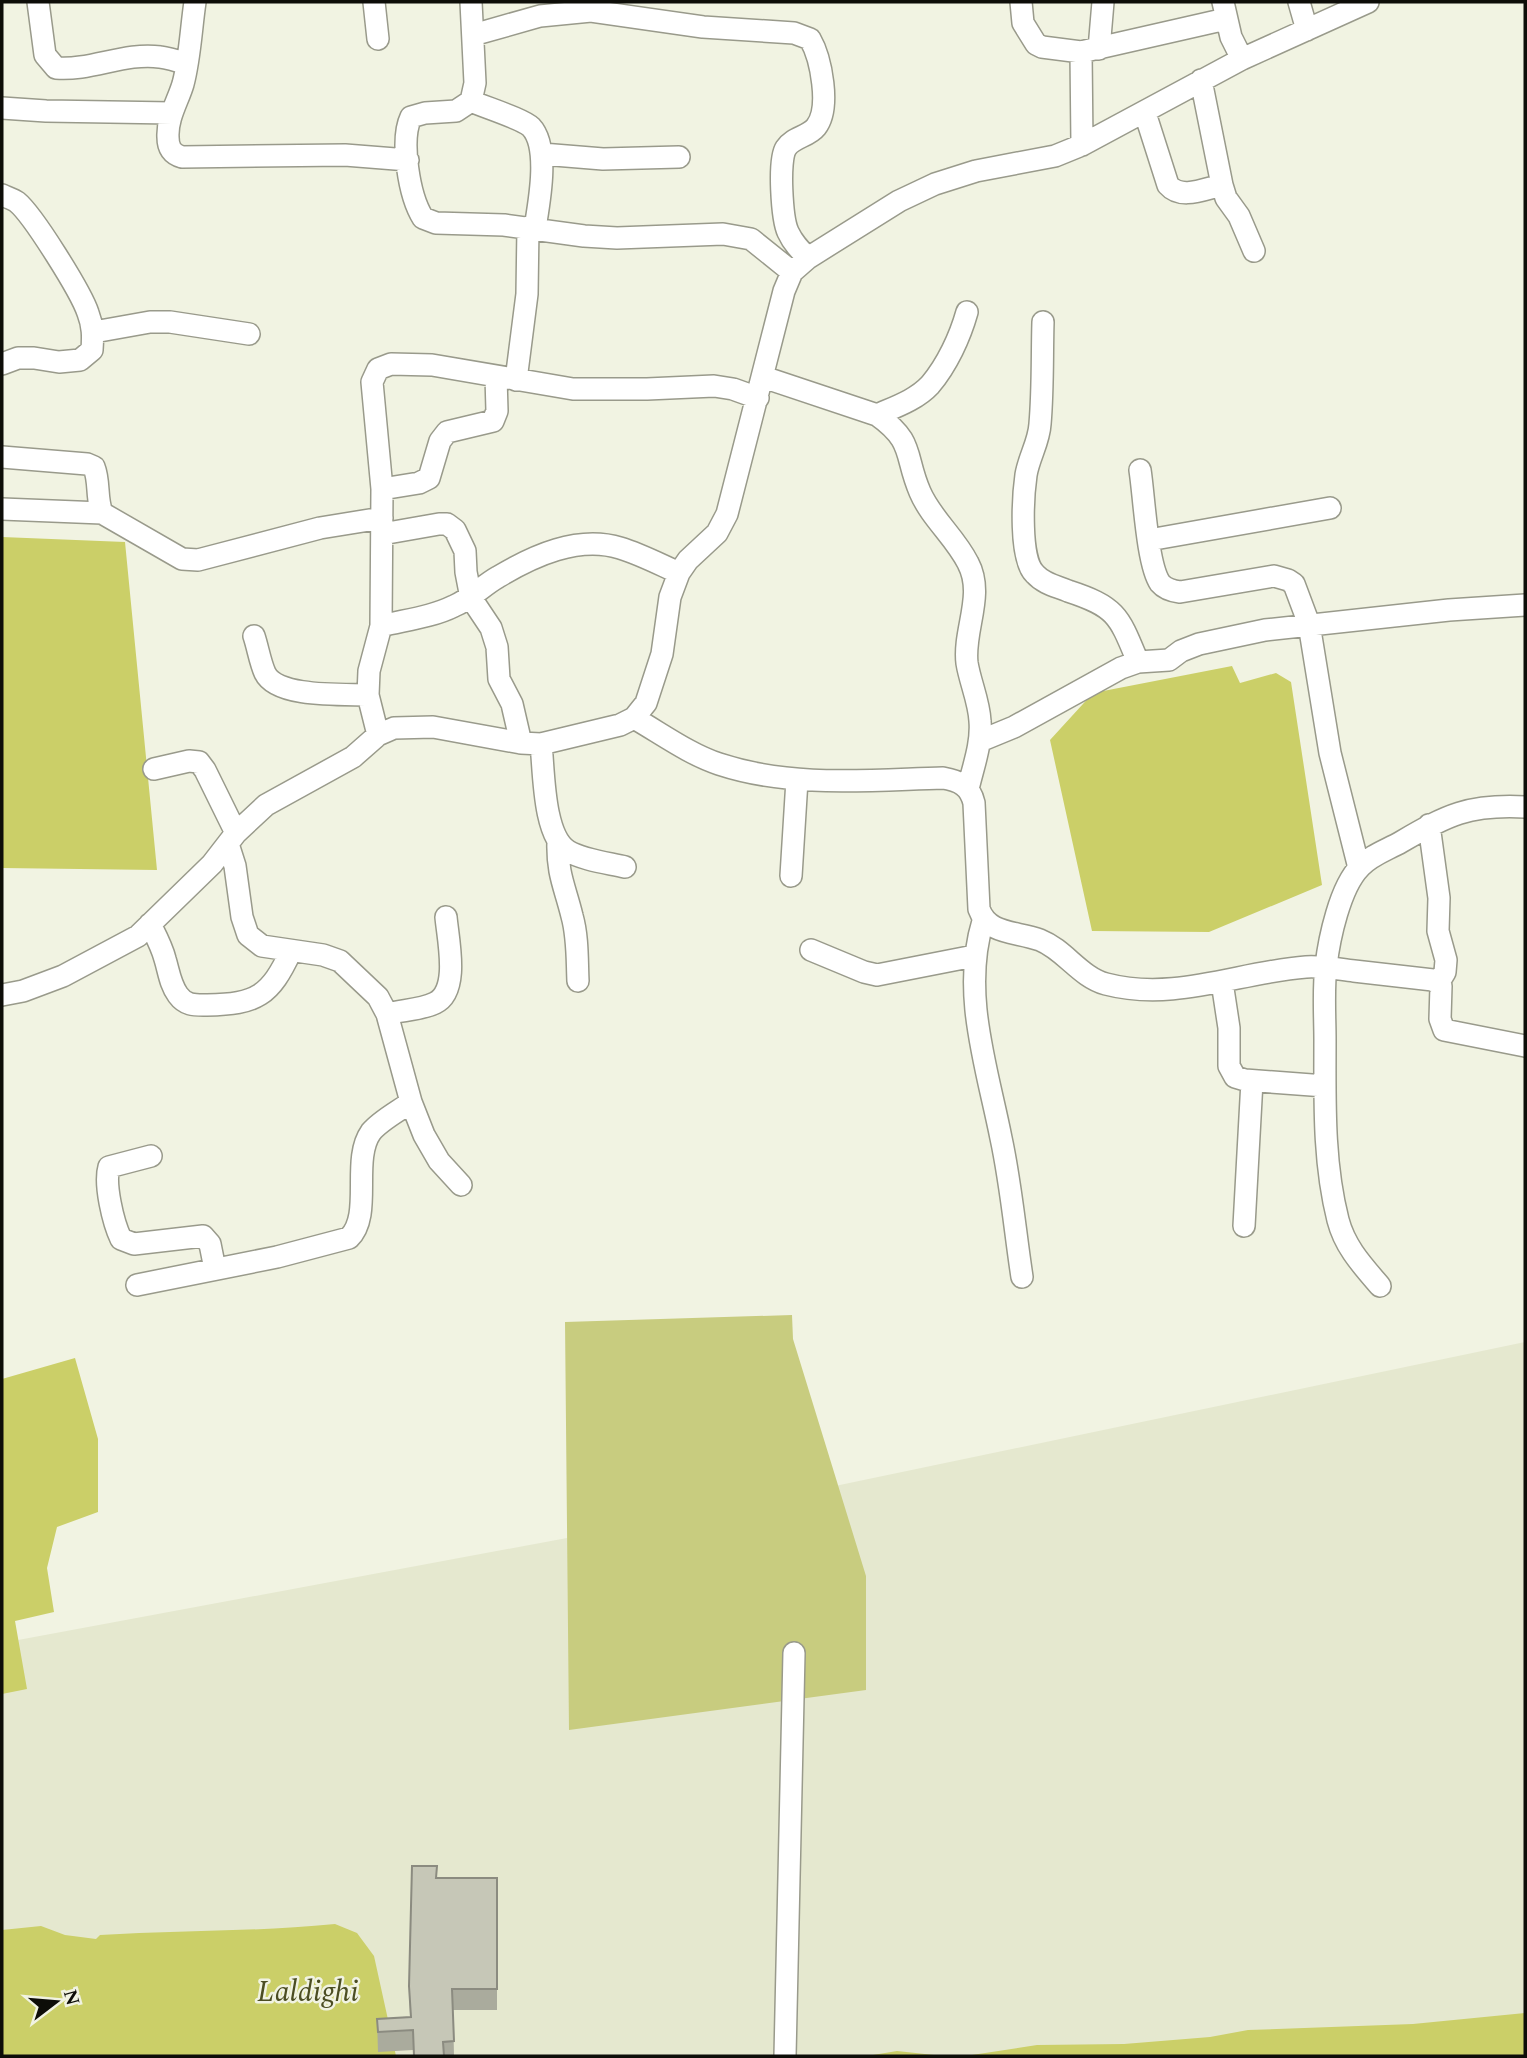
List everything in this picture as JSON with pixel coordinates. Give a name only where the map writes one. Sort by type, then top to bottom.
[{"type":"street","points":[[38,2],[45,55],[56,68],[72,69],[136,57],[159,57],[187,64]]},
{"type":"street","points":[[195,2],[187,64],[172,113],[168,137],[170,149],[174,154],[182,157],[345,155],[408,160]]},
{"type":"street","points":[[374,2],[378,39]]},
{"type":"street","points":[[471,2],[475,83],[471,101],[456,111],[425,113],[411,117],[406,128],[415,206],[423,218],[436,223],[532,228],[584,236],[737,236],[751,239],[792,272]]},
{"type":"street","points":[[1021,2],[1023,23],[1036,44],[1042,47],[1090,50],[1224,10],[1242,58]]},
{"type":"street","points":[[1082,145],[1090,50],[1103,2]]},
{"type":"street","points":[[1299,2],[1307,30]]},
{"type":"street","points":[[2,995],[23,991],[64,976],[138,936],[212,864],[232,838],[266,805],[353,757],[378,735],[394,728],[433,727],[531,743],[620,725],[634,718],[646,704],[662,654],[670,597],[679,573],[688,560],[717,533],[727,514],[784,291],[792,272],[808,258],[899,201],[936,184],[976,171],[1055,156],[1082,145],[1242,58],[1368,2]]},
{"type":"street","points":[[473,35],[540,16],[591,11],[703,27],[794,33],[810,39],[817,52],[823,79],[821,115],[817,126],[792,141],[784,150],[781,169],[786,229],[795,245],[808,258]]},
{"type":"street","points":[[1201,79],[1226,198],[1239,216],[1254,251]]},
{"type":"street","points":[[382,489],[419,483],[429,478],[440,441],[447,432],[493,421],[527,294],[542,154],[537,136],[529,125],[471,101]]},
{"type":"street","points":[[2,108],[172,113]]},
{"type":"street","points":[[1145,113],[1168,185],[1174,192],[1182,194],[1222,185]]},
{"type":"street","points":[[542,154],[603,159],[679,157]]},
{"type":"street","points":[[2,195],[16,202],[68,275],[88,311],[94,332],[92,350],[80,360],[58,362],[18,358],[2,364]]},
{"type":"street","points":[[877,415],[909,401],[929,385],[962,332],[967,312]]},
{"type":"street","points":[[94,332],[150,322],[170,322],[249,334]]},
{"type":"street","points":[[1043,322],[1038,441],[1026,475],[1025,553],[1032,572],[1045,583],[1093,599],[1109,609],[1121,622],[1138,663]]},
{"type":"street","points":[[378,735],[368,695],[369,671],[381,626],[382,489],[372,382],[378,369],[391,364],[432,365],[573,389],[647,390],[714,386],[733,389],[760,388],[877,415],[894,426],[904,440],[919,490],[929,510],[968,563],[973,577],[974,601],[967,643],[967,663],[980,719],[980,741],[968,789]]},
{"type":"street","points":[[2,457],[87,464],[94,467],[97,475],[97,502],[102,513]]},
{"type":"street","points":[[1140,470],[1156,575],[1164,587],[1180,592],[1274,576],[1288,580],[1299,592],[1309,624],[1330,753],[1359,868]]},
{"type":"street","points":[[1149,540],[1330,508]]},
{"type":"street","points":[[2,509],[102,513],[181,559],[198,560],[320,528],[447,524],[455,530],[465,551],[471,598],[491,628],[497,647],[499,679],[531,743],[551,825],[558,842],[558,864],[576,937],[578,981]]},
{"type":"street","points":[[381,626],[451,608],[471,598],[489,582],[525,561],[563,548],[597,543],[619,548],[679,573]]},
{"type":"street","points":[[980,741],[1014,727],[1121,668],[1138,663],[1169,660],[1181,651],[1199,644],[1309,624],[1525,605]]},
{"type":"street","points":[[254,636],[265,675],[276,685],[289,691],[368,695]]},
{"type":"street","points":[[634,718],[698,755],[720,764],[797,780],[943,778],[958,780],[968,789],[974,803],[979,909],[983,921],[974,956],[976,1013],[1007,1172],[1022,1278]]},
{"type":"street","points":[[154,769],[189,761],[199,762],[205,770],[232,838],[242,917],[248,935],[262,946],[323,955],[340,961],[378,997],[387,1014],[411,1102],[424,1135],[439,1161],[461,1185]]},
{"type":"street","points":[[791,876],[797,780]]},
{"type":"street","points":[[1380,1286],[1355,1256],[1345,1239],[1338,1219],[1327,1145],[1326,966],[1337,914],[1359,868],[1376,854],[1429,825],[1465,811],[1525,807]]},
{"type":"street","points":[[1429,825],[1439,898],[1438,931],[1446,960],[1445,972],[1439,982],[1442,991],[1440,1019],[1444,1030],[1525,1046]]},
{"type":"street","points":[[558,842],[570,853],[625,867]]},
{"type":"street","points":[[387,1014],[435,1003],[447,993],[451,981],[446,916]]},
{"type":"street","points":[[983,921],[991,927],[1045,942],[1105,984],[1181,989],[1302,967],[1326,966],[1439,982]]},
{"type":"street","points":[[150,925],[161,946],[170,982],[179,997],[191,1005],[231,1004],[257,998],[280,974],[291,951]]},
{"type":"street","points":[[811,950],[877,975],[974,956]]},
{"type":"street","points":[[1222,982],[1228,1028],[1229,1066],[1235,1077],[1252,1081],[1325,1086]]},
{"type":"street","points":[[1244,1226],[1252,1081]]},
{"type":"street","points":[[137,1285],[277,1257],[349,1238],[360,1219],[359,1188],[366,1143],[372,1132],[411,1102]]},
{"type":"street","points":[[151,1156],[109,1167],[106,1176],[116,1228],[121,1239],[134,1244],[203,1236],[209,1244],[215,1269]]},
{"type":"street","points":[[785,2056],[794,1653]]},
{"type":"shaded area","points":[[792,1315],[793,1339],[866,1576],[866,1690],[569,1730],[565,1322]]},
{"type":"shaded area","points":[[1525,1342],[1525,2056],[2,2056],[2,1643],[739,1506]]},
{"type":"water","points":[[2,537],[125,542],[157,870],[2,868]]},
{"type":"water","points":[[1232,666],[1240,683],[1276,673],[1291,682],[1322,885],[1209,932],[1092,931],[1050,740],[1093,693]]},
{"type":"water","points":[[75,1358],[98,1439],[98,1512],[57,1527],[47,1568],[54,1612],[15,1621],[27,1689],[2,1694],[2,1379]]},
{"type":"water","name":"Laldighi","points":[[335,1924],[357,1933],[374,1956],[396,2056],[2,2056],[2,1930],[41,1926],[65,1935],[96,1939],[100,1935]]},
{"type":"water","points":[[1525,2013],[1525,2056],[867,2056],[897,2051],[972,2055],[1037,2045],[1124,2044],[1210,2037],[1248,2030],[1413,2024]]},
{"type":"building","points":[[412,1866],[437,1866],[436,1878],[497,1878],[497,1989],[452,1989],[454,2041],[443,2042],[444,2056],[414,2056],[413,2030],[378,2032],[377,2019],[411,2017],[409,1986]]}]
